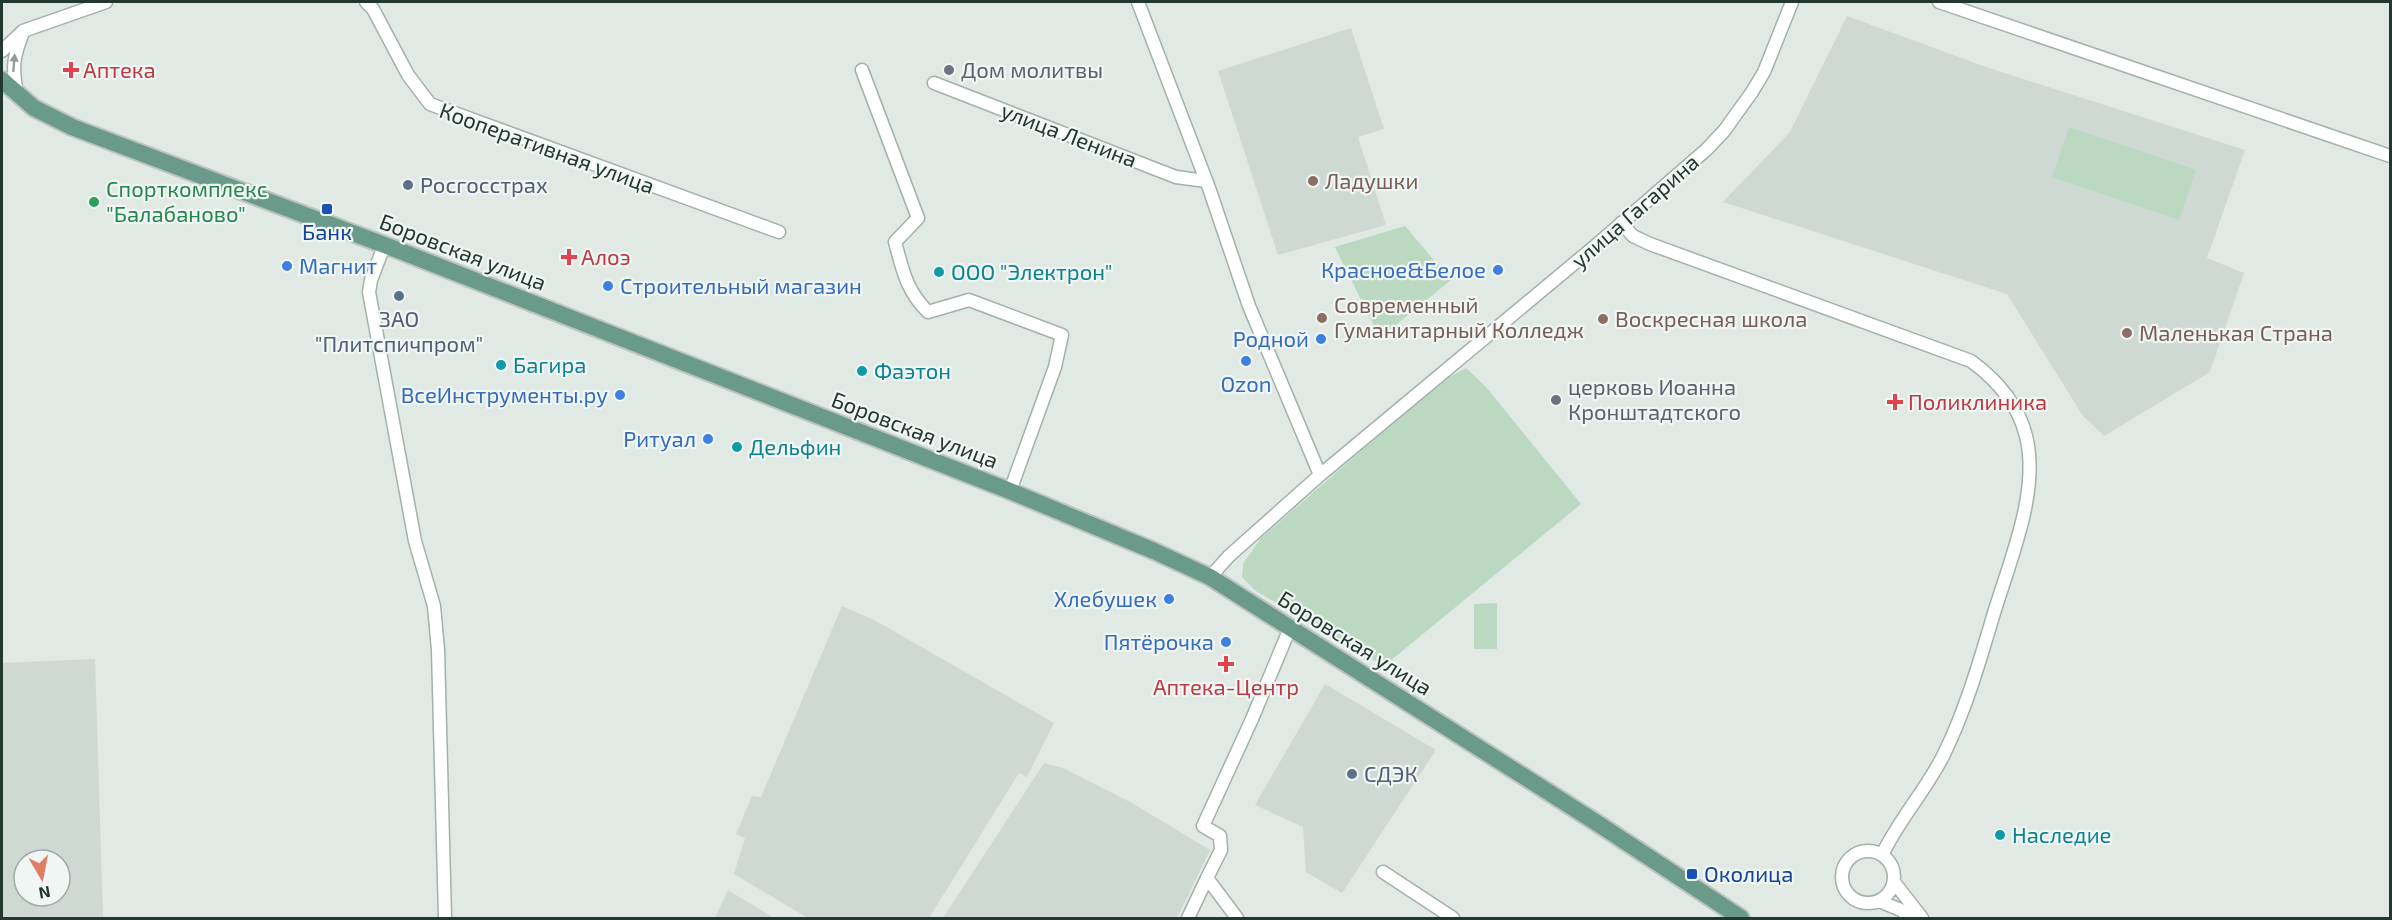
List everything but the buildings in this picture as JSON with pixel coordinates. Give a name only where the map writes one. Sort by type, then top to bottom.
[{"type":"main road","name":"Боровская улица","points":[[2,80],[17,95],[44,114],[72,127],[384,246],[1010,491],[1210,577],[1598,823],[1741,918]]},
{"type":"street","points":[[2,37],[106,2]]},
{"type":"street","name":"Кооперативная улица","points":[[366,2],[373,9],[408,75],[430,104],[778,232]]},
{"type":"street","points":[[1138,2],[1206,181],[1253,317],[1320,475]]},
{"type":"street","name":"улица Гагарина","points":[[1210,577],[1229,556],[1320,475],[1690,165],[1724,131],[1752,92],[1764,72],[1792,2]]},
{"type":"street","points":[[1939,2],[2391,156]]},
{"type":"street","points":[[2,51],[23,31]]},
{"type":"street","points":[[17,95],[13,69],[14,56],[23,31]]},
{"type":"street","points":[[862,70],[918,218],[895,242],[907,285],[915,299],[928,312],[969,300],[1062,335],[1055,367],[1010,491]]},
{"type":"street","name":"улица Ленина","points":[[934,83],[1176,177],[1206,181]]},
{"type":"street","points":[[1622,223],[1633,236],[1650,244],[1971,361],[1992,376],[2015,407],[2026,436],[2030,467],[2025,508],[2009,564],[1970,693],[1944,755],[1882,855]]},
{"type":"street","points":[[384,246],[371,280],[369,292],[415,541],[434,606],[438,650],[445,918]]},
{"type":"street","points":[[1188,918],[1221,850],[1220,836],[1203,826],[1252,719],[1290,628]]},
{"type":"street","points":[[1894,882],[1889,893],[1879,901],[1866,903],[1854,899],[1846,890],[1843,872],[1848,861],[1858,853],[1870,851],[1882,855],[1891,864],[1894,882],[1922,918]]},
{"type":"street","points":[[1383,872],[1453,918]]},
{"type":"street","points":[[1207,878],[1237,918]]},
{"type":"street","points":[[1879,901],[1901,910],[1911,918]]},
{"type":"shaded area","points":[[1847,16],[1986,67],[2245,150],[2207,258],[2244,273],[2210,372],[2104,436],[2083,416],[2007,294],[1723,202],[1790,132]]},
{"type":"shaded area","name":"Ладушки","points":[[1351,28],[1384,129],[1358,137],[1386,225],[1278,255],[1218,71]]},
{"type":"shaded area","points":[[842,606],[876,621],[1054,723],[1027,777],[1019,773],[929,918],[808,918],[734,874],[745,838],[736,834],[752,796],[761,797]]},
{"type":"shaded area","points":[[95,659],[103,918],[2,918],[2,663]]},
{"type":"shaded area","points":[[1325,684],[1436,750],[1342,893],[1306,872],[1303,827],[1255,805]]},
{"type":"shaded area","points":[[1044,763],[1063,768],[1132,803],[1210,850],[1177,918],[943,918]]},
{"type":"shaded area","points":[[728,890],[774,918],[715,918]]},
{"type":"green space","points":[[2069,127],[2196,170],[2179,220],[2052,177]]},
{"type":"green space","points":[[1405,226],[1451,280],[1380,338],[1335,247]]},
{"type":"green space","points":[[1466,368],[1486,387],[1581,504],[1384,666],[1256,591],[1242,577],[1243,564],[1261,538],[1439,383]]},
{"type":"green space","points":[[1497,603],[1497,649],[1474,649],[1474,604]]},
{"type":"place","name":"Аптека","points":[[71,70]]},
{"type":"place","name":"Дом молитвы","points":[[949,70]]},
{"type":"place","name":"Ладушки","points":[[1313,181]]},
{"type":"place","name":"Росгосстрах","points":[[408,185]]},
{"type":"place","name":"Спорткомплекс \"Балабаново\"","points":[[94,202]]},
{"type":"place","name":"Банк","points":[[327,209]]},
{"type":"place","name":"Алоэ","points":[[569,257]]},
{"type":"place","name":"Магнит","points":[[287,266]]},
{"type":"place","name":"Красное&Белое","points":[[1498,270]]},
{"type":"place","name":"ООО \"Электрон\"","points":[[939,272]]},
{"type":"place","name":"Строительный магазин","points":[[608,286]]},
{"type":"place","name":"ЗАО \"Плитспичпром\"","points":[[399,296]]},
{"type":"place","name":"Современный Гуманитарный Колледж","points":[[1322,318]]},
{"type":"place","name":"Воскресная школа","points":[[1603,319]]},
{"type":"place","name":"Маленькая Страна","points":[[2127,333]]},
{"type":"place","name":"Родной","points":[[1321,339]]},
{"type":"place","name":"Ozon","points":[[1246,361]]},
{"type":"place","name":"Багира","points":[[501,365]]},
{"type":"place","name":"Фаэтон","points":[[862,371]]},
{"type":"place","name":"ВсеИнструменты.ру","points":[[620,395]]},
{"type":"place","name":"церковь Иоанна Кронштадтского","points":[[1556,400]]},
{"type":"place","name":"Поликлиника","points":[[1895,402]]},
{"type":"place","name":"Ритуал","points":[[708,439]]},
{"type":"place","name":"Дельфин","points":[[737,447]]},
{"type":"place","name":"Хлебушек","points":[[1169,599]]},
{"type":"place","name":"Пятёрочка","points":[[1226,642]]},
{"type":"place","name":"Аптека-Центр","points":[[1226,664]]},
{"type":"place","name":"СДЭК","points":[[1352,774]]},
{"type":"place","name":"Наследие","points":[[2000,835]]},
{"type":"place","name":"Околица","points":[[1692,874]]}]
